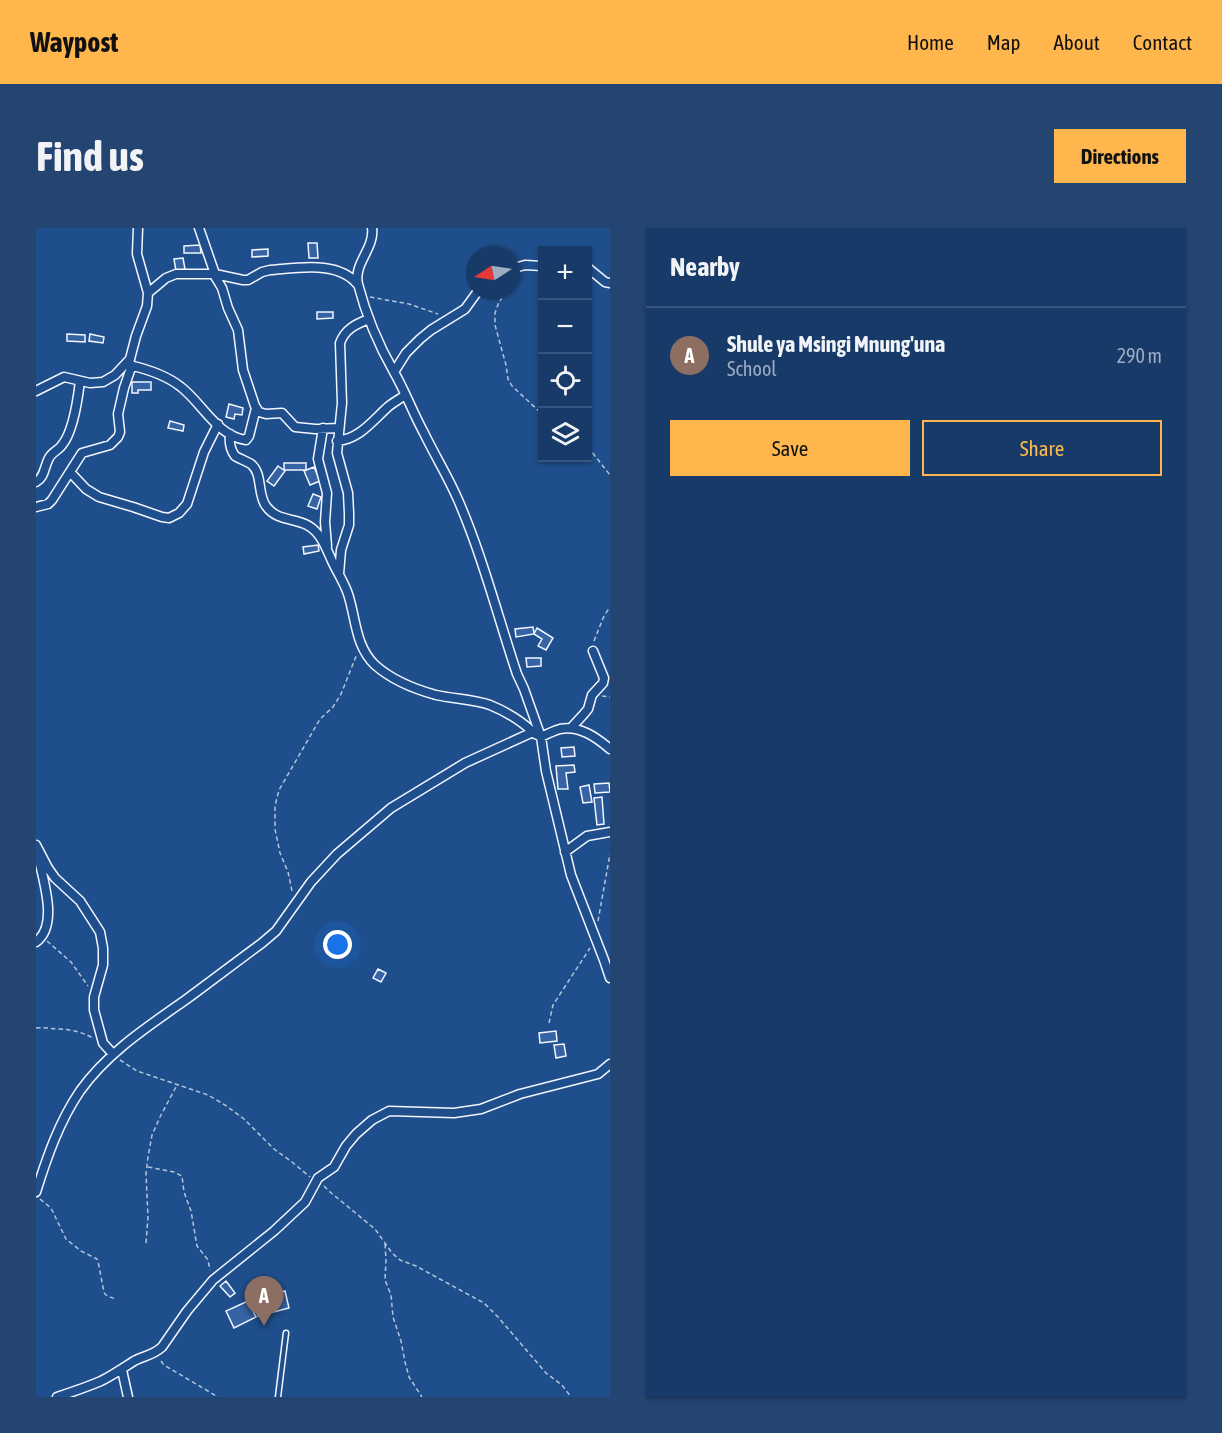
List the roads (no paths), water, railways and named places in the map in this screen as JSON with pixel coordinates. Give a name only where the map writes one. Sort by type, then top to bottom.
[{"type":"street","points":[[36,507],[48,504],[52,500],[82,453],[110,445],[120,432],[118,414],[122,395],[136,336],[147,306],[148,293],[137,254],[138,228]]},
{"type":"street","points":[[199,228],[214,274],[222,288],[238,330],[241,362],[256,408],[262,414],[282,413],[295,427],[339,428]]},
{"type":"street","points":[[372,228],[372,240],[358,272],[360,291],[388,363],[459,502],[480,558],[538,737],[571,875],[610,978]]},
{"type":"street","points":[[520,266],[538,266]]},
{"type":"street","points":[[148,293],[170,276],[182,273],[214,274],[249,280],[270,270],[330,268],[347,274],[360,291]]},
{"type":"street","points":[[592,271],[605,282],[610,283]]},
{"type":"street","points":[[394,372],[406,353],[420,339],[465,309],[472,300]]},
{"type":"street","points":[[339,574],[341,550],[349,525],[348,493],[337,453],[342,403],[340,343],[349,329],[369,319]]},
{"type":"street","points":[[36,391],[64,377],[98,383],[108,380],[129,365]]},
{"type":"street","points":[[129,365],[162,375],[181,387],[218,424],[230,434],[244,440],[248,438],[256,408]]},
{"type":"street","points":[[36,482],[40,481],[51,455],[62,445],[66,437],[74,414],[80,381]]},
{"type":"street","points":[[337,441],[347,440],[363,431],[391,404],[405,395]]},
{"type":"street","points":[[70,472],[86,489],[99,497],[169,518],[179,513],[188,504],[204,452],[218,424]]},
{"type":"street","points":[[323,428],[318,459],[327,493],[325,522],[328,552]]},
{"type":"street","points":[[230,434],[229,442],[233,453],[255,469],[262,499],[268,509],[278,516],[309,525],[319,535],[348,593],[359,642],[375,664],[402,683],[436,694],[488,704],[516,717],[538,737]]},
{"type":"street","points":[[571,728],[588,709],[592,695],[603,683],[604,678],[593,651]]},
{"type":"street","points":[[36,1194],[53,1143],[66,1114],[81,1090],[113,1053],[276,932],[311,882],[337,854],[390,808],[465,763],[560,729],[577,729],[598,739],[610,749]]},
{"type":"street","points":[[565,852],[586,836],[610,832]]},
{"type":"street","points":[[37,847],[55,878],[81,902],[100,932],[103,965],[94,998],[94,1010],[103,1043],[113,1053]]},
{"type":"street","points":[[37,847],[48,907],[48,924],[39,940]]},
{"type":"street","points":[[57,1397],[92,1385],[122,1370],[134,1361],[157,1352],[210,1283],[274,1231],[305,1202],[318,1178],[334,1167],[346,1146],[363,1126],[381,1114],[389,1111],[454,1113],[481,1109],[520,1094],[598,1074],[610,1064]]},
{"type":"street","points":[[122,1370],[128,1397]]},
{"type":"lane","points":[[278,1397],[286,1333]]},
{"type":"place","name":"Shule ya Msingi Mnung'una","points":[[264,1326]]}]
